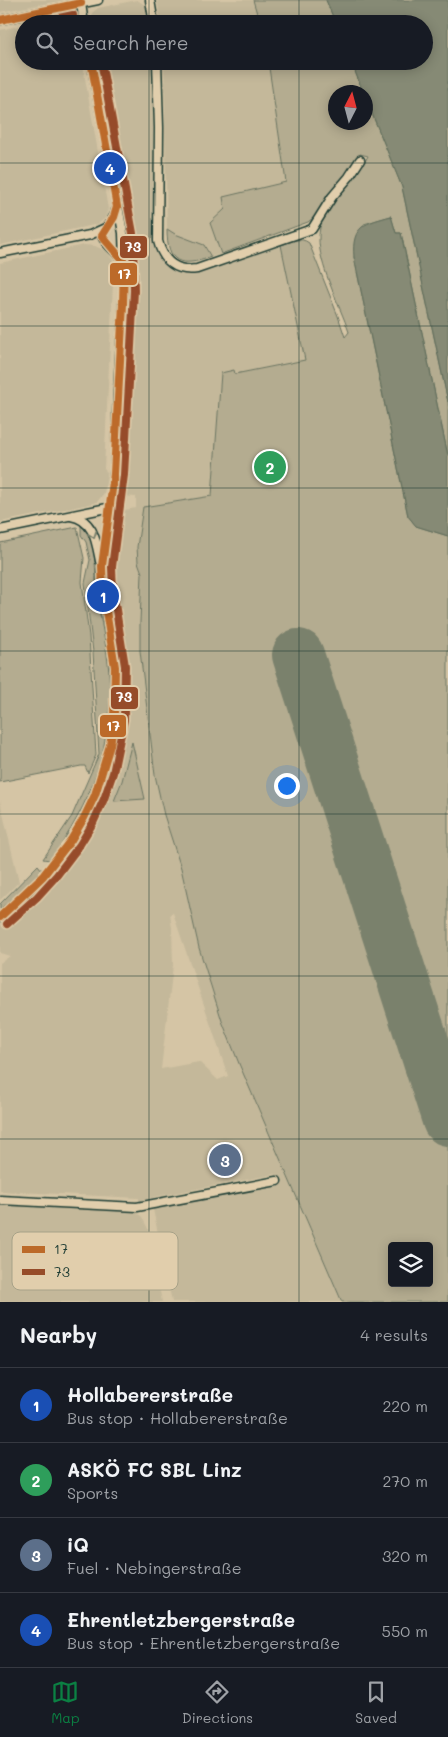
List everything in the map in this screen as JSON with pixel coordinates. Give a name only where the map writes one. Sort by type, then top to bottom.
[{"type":"street","points":[[25,15],[98,0]]},
{"type":"street","points":[[150,0],[152,15]]},
{"type":"street","points":[[81,4],[83,15]]},
{"type":"street","points":[[0,20],[15,17]]},
{"type":"street","points":[[0,917],[36,884],[65,850],[88,811],[105,766],[112,731],[115,682],[113,656],[103,596],[102,570],[112,507],[124,262],[122,233],[93,70]]},
{"type":"street","points":[[157,70],[158,241],[164,257],[177,268],[197,269],[312,229],[360,160]]},
{"type":"street","points":[[107,244],[102,236],[106,227],[114,218],[117,207]]},
{"type":"street","points":[[0,254],[83,236],[106,227],[115,226],[122,233],[122,240],[118,244],[107,244]]},
{"type":"street","points":[[83,236],[107,244],[117,252],[124,262]]},
{"type":"street","points":[[0,530],[112,507]]},
{"type":"street","points":[[65,516],[80,518],[89,526],[97,547],[102,570]]},
{"type":"street","points":[[0,1200],[138,1207],[277,1181]]},
{"type":"shaded area","points":[[0,0],[64,0],[0,12]]},
{"type":"shaded area","points":[[137,0],[145,5],[147,15],[92,15],[98,8]]},
{"type":"shaded area","points":[[157,0],[253,0],[257,15],[160,15]]},
{"type":"shaded area","points":[[253,0],[326,0],[332,15],[257,15]]},
{"type":"shaded area","points":[[326,0],[448,0],[448,402],[402,187],[373,116],[373,85],[360,85],[354,70],[433,70],[433,15],[332,15]]},
{"type":"shaded area","points":[[15,27],[15,70],[84,70],[108,209],[105,218],[98,224],[0,245],[0,30]]},
{"type":"shaded area","points":[[103,70],[152,70],[154,242],[160,259],[176,272],[194,274],[281,245],[305,360],[235,374],[221,373],[212,496],[143,507],[137,547],[138,562],[142,573],[140,651],[155,775],[164,815],[181,868],[199,948],[222,1021],[240,1066],[342,1302],[172,1302],[170,1290],[178,1290],[178,1232],[158,1232],[153,1209],[279,1185],[276,1174],[139,1201],[139,1198],[0,1191],[0,963],[10,956],[0,953],[0,925],[49,880],[64,862],[89,823],[105,787],[116,746],[121,716],[122,674],[113,616],[115,615],[112,591],[109,591],[109,572],[117,515],[125,510],[136,508],[136,497],[122,496],[120,490],[131,273],[127,226],[128,215]],"holes":[[[132,744],[145,798],[115,800]],[[173,913],[228,1076],[218,1080],[199,1062],[161,1069],[173,965],[170,914]]]},
{"type":"shaded area","points":[[164,70],[269,70],[286,182],[223,197],[225,209],[210,223],[221,254],[211,257],[207,248],[174,234],[167,229]]},
{"type":"shaded area","points":[[269,70],[354,70],[360,85],[328,85],[328,130],[373,130],[373,116],[402,187],[448,402],[448,456],[401,233],[396,233],[391,216],[364,224],[354,257],[408,516],[416,526],[448,536],[448,1302],[342,1302],[222,1021],[199,948],[181,868],[164,815],[155,775],[140,651],[142,573],[138,562],[137,547],[143,507],[212,496],[221,373],[234,370],[235,374],[305,360],[281,245],[299,240],[309,243],[345,337],[349,332],[322,260],[319,232],[323,218],[332,201],[368,156],[360,154],[318,214],[308,222],[221,254],[210,223],[225,209],[223,197],[286,182]]},
{"type":"shaded area","points":[[391,216],[396,233],[401,233],[448,456],[448,536],[416,526],[408,516],[354,257],[355,238],[362,227]]},
{"type":"shaded area","points":[[167,229],[204,245],[211,257],[191,262],[177,260],[170,249]]},
{"type":"shaded area","points":[[84,245],[95,246],[106,251],[114,262],[104,469],[107,472],[107,476],[104,493],[97,502],[90,504],[0,522],[0,263]]},
{"type":"shaded area","points":[[81,526],[91,540],[95,558],[97,594],[109,673],[110,699],[108,724],[97,772],[88,795],[65,839],[50,860],[43,859],[72,816],[99,754],[93,652],[85,583],[90,560],[86,542],[81,535]]},
{"type":"shaded area","points":[[77,527],[84,558],[82,582],[89,636],[96,755],[88,773],[85,766],[81,766],[0,782],[0,543]]},
{"type":"shaded area","points":[[132,742],[145,799],[114,801],[122,781]]},
{"type":"shaded area","points":[[0,801],[19,882],[0,900]]},
{"type":"shaded area","points":[[38,865],[42,870],[0,909],[0,904]]},
{"type":"shaded area","points":[[0,1204],[125,1210],[137,1213],[142,1217],[149,1232],[12,1232],[12,1290],[160,1290],[162,1302],[0,1302]]},
{"type":"runway","points":[[298,655],[448,1120]]},
{"type":"transit line","name":"17","points":[[24,15],[81,3]]},
{"type":"transit line","name":"17","points":[[0,20],[15,17]]},
{"type":"transit line","name":"17","points":[[0,917],[43,876],[71,840],[84,818],[95,795],[110,745],[114,719],[115,667],[103,592],[102,566],[114,474],[124,262],[102,236],[114,217],[117,207],[93,70]]},
{"type":"transit line","name":"73","points":[[7,924],[37,897],[57,875],[79,846],[93,823],[113,773],[124,720],[125,666],[113,591],[112,567],[124,475],[134,291],[133,233],[103,70]]},
{"type":"place","name":"Ehrentletzbergerstraße","points":[[110,168]]},
{"type":"place","name":"ASKÖ FC SBL Linz","points":[[270,467]]},
{"type":"place","name":"Hollabererstraße","points":[[103,596]]},
{"type":"place","name":"iQ","points":[[225,1160]]}]
